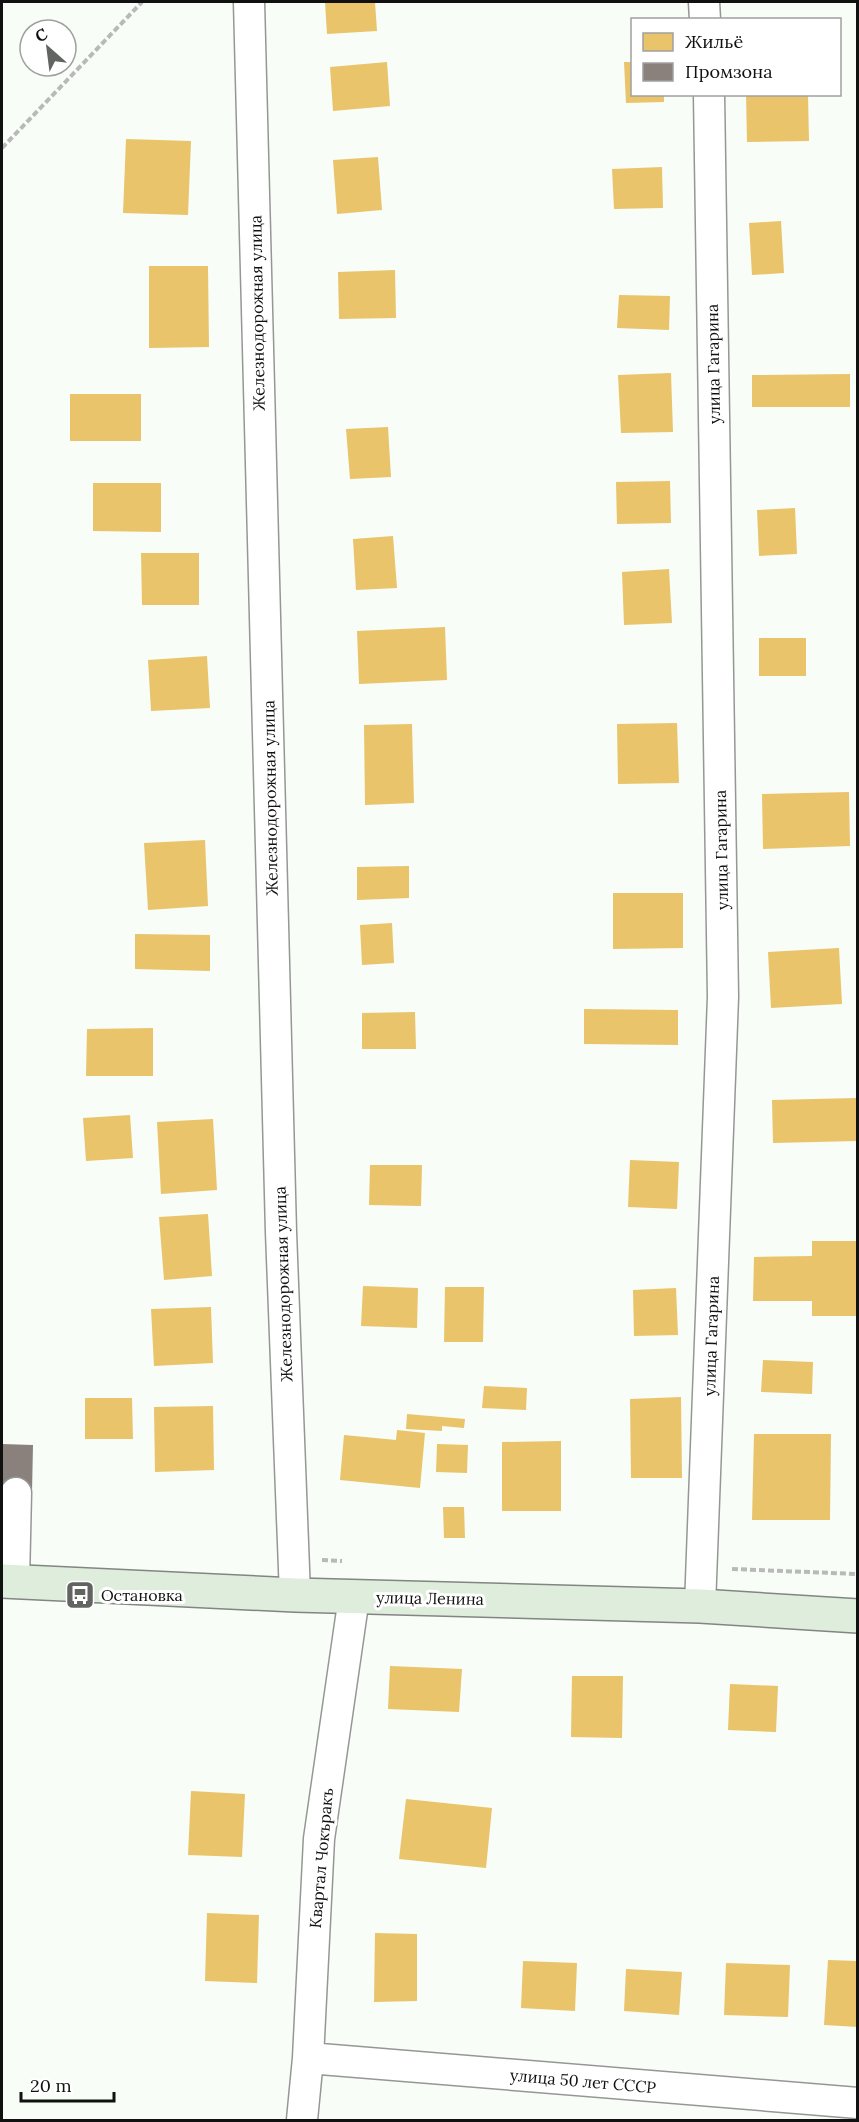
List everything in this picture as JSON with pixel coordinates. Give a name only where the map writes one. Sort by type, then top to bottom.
[{"type":"main road","name":"улица Ленина","points":[[8,1581],[295,1595],[700,1606],[858,1616]]},
{"type":"street","name":"Железнодорожная улица","points":[[249,2],[281,1232],[295,1595]]},
{"type":"street","points":[[704,2],[705,18]]},
{"type":"street","name":"улица Гагарина","points":[[700,1606],[723,997],[708,96]]},
{"type":"street","points":[[8,1581],[16,1493]]},
{"type":"street","name":"Квартал Чокъракъ","points":[[302,2121],[308,2058],[319,1839],[354,1597]]},
{"type":"street","name":"улица 50 лет СССР","points":[[308,2058],[858,2103]]},
{"type":"path","points":[[2,148],[142,2]]},
{"type":"path","points":[[702,1568],[858,1574]]},
{"type":"building: Жильё","points":[[325,2],[375,2],[377,31],[327,34]]},
{"type":"building: Жильё","points":[[387,62],[390,106],[333,111],[330,67]]},
{"type":"building: Жильё","points":[[624,62],[631,62],[631,96],[664,96],[664,102],[626,103]]},
{"type":"building: Жильё","points":[[746,96],[808,96],[809,141],[747,142]]},
{"type":"building: Жильё","points":[[126,139],[191,141],[188,215],[123,213]]},
{"type":"building: Жильё","points":[[378,157],[382,210],[337,214],[333,160]]},
{"type":"building: Жильё","points":[[662,167],[663,208],[614,209],[612,169]]},
{"type":"building: Жильё","points":[[781,221],[784,273],[752,275],[749,223]]},
{"type":"building: Жильё","points":[[149,266],[208,266],[209,347],[149,348]]},
{"type":"building: Жильё","points":[[395,270],[396,318],[339,319],[338,272]]},
{"type":"building: Жильё","points":[[619,295],[670,296],[669,330],[617,328]]},
{"type":"building: Жильё","points":[[671,373],[673,432],[621,433],[618,375]]},
{"type":"building: Жильё","points":[[850,374],[850,407],[752,407],[752,375]]},
{"type":"building: Жильё","points":[[70,394],[141,394],[141,441],[70,441]]},
{"type":"building: Жильё","points":[[388,427],[391,477],[350,479],[346,429]]},
{"type":"building: Жильё","points":[[670,481],[671,523],[617,524],[616,482]]},
{"type":"building: Жильё","points":[[93,483],[161,483],[161,532],[93,531]]},
{"type":"building: Жильё","points":[[795,508],[797,554],[759,556],[757,510]]},
{"type":"building: Жильё","points":[[393,536],[397,588],[356,590],[353,539]]},
{"type":"building: Жильё","points":[[141,553],[199,553],[199,605],[142,605]]},
{"type":"building: Жильё","points":[[669,569],[672,623],[624,625],[622,572]]},
{"type":"building: Жильё","points":[[445,627],[447,680],[359,684],[357,631]]},
{"type":"building: Жильё","points":[[759,638],[806,638],[806,676],[759,676]]},
{"type":"building: Жильё","points":[[207,656],[210,708],[151,711],[148,660]]},
{"type":"building: Жильё","points":[[677,723],[679,783],[618,784],[617,724]]},
{"type":"building: Жильё","points":[[412,724],[414,803],[365,805],[364,725]]},
{"type":"building: Жильё","points":[[849,792],[850,846],[763,849],[762,794]]},
{"type":"building: Жильё","points":[[205,840],[208,906],[148,910],[144,843]]},
{"type":"building: Жильё","points":[[409,866],[409,898],[357,900],[357,867]]},
{"type":"building: Жильё","points":[[613,893],[683,893],[683,948],[613,949]]},
{"type":"building: Жильё","points":[[392,923],[394,963],[362,965],[360,925]]},
{"type":"building: Жильё","points":[[135,934],[210,935],[210,971],[135,969]]},
{"type":"building: Жильё","points":[[839,948],[842,1004],[771,1008],[768,952]]},
{"type":"building: Жильё","points":[[584,1009],[678,1010],[678,1045],[584,1044]]},
{"type":"building: Жильё","points":[[415,1012],[416,1049],[362,1049],[362,1013]]},
{"type":"building: Жильё","points":[[153,1028],[153,1076],[86,1076],[87,1029]]},
{"type":"building: Жильё","points":[[856,1098],[857,1141],[773,1143],[772,1100]]},
{"type":"building: Жильё","points":[[130,1115],[133,1158],[86,1161],[83,1118]]},
{"type":"building: Жильё","points":[[213,1119],[217,1190],[161,1194],[157,1122]]},
{"type":"building: Жильё","points":[[630,1160],[679,1162],[677,1209],[628,1207]]},
{"type":"building: Жильё","points":[[370,1165],[422,1165],[421,1206],[369,1205]]},
{"type":"building: Жильё","points":[[208,1214],[212,1276],[164,1280],[159,1217]]},
{"type":"building: Жильё","points":[[812,1241],[858,1241],[858,1316],[812,1316],[812,1301],[753,1301],[754,1257],[812,1256]]},
{"type":"building: Жильё","points":[[363,1286],[418,1288],[417,1328],[361,1326]]},
{"type":"building: Жильё","points":[[445,1287],[484,1287],[483,1342],[444,1342]]},
{"type":"building: Жильё","points":[[676,1288],[678,1335],[634,1336],[633,1290]]},
{"type":"building: Жильё","points":[[211,1307],[213,1363],[154,1366],[151,1309]]},
{"type":"building: Жильё","points":[[763,1360],[813,1362],[812,1394],[761,1392]]},
{"type":"building: Жильё","points":[[484,1386],[527,1388],[526,1410],[482,1408]]},
{"type":"building: Жильё","points":[[681,1397],[682,1478],[631,1478],[630,1399]]},
{"type":"building: Жильё","points":[[85,1398],[132,1398],[133,1439],[85,1439]]},
{"type":"building: Жильё","points":[[213,1406],[214,1470],[155,1472],[154,1407]]},
{"type":"building: Жильё","points":[[407,1414],[465,1419],[464,1428],[442,1426],[442,1431],[406,1429]]},
{"type":"building: Жильё","points":[[397,1430],[425,1433],[420,1488],[340,1480],[344,1435],[396,1440]]},
{"type":"building: Жильё","points":[[754,1434],[831,1434],[830,1520],[752,1520]]},
{"type":"building: Жильё","points":[[561,1441],[561,1511],[502,1511],[502,1442]]},
{"type":"building: Жильё","points":[[437,1444],[468,1445],[467,1473],[436,1472]]},
{"type":"building: Жильё","points":[[443,1507],[464,1507],[465,1538],[444,1538]]},
{"type":"building: Жильё","points":[[390,1666],[462,1669],[459,1712],[388,1709]]},
{"type":"building: Жильё","points":[[572,1676],[623,1676],[622,1738],[571,1737]]},
{"type":"building: Жильё","points":[[730,1684],[778,1686],[776,1732],[728,1730]]},
{"type":"building: Жильё","points":[[191,1791],[245,1794],[242,1857],[188,1855]]},
{"type":"building: Жильё","points":[[406,1799],[492,1808],[486,1868],[399,1859]]},
{"type":"building: Жильё","points":[[207,1913],[259,1915],[257,1983],[205,1981]]},
{"type":"building: Жильё","points":[[375,1933],[417,1934],[417,2001],[374,2002]]},
{"type":"building: Жильё","points":[[828,1960],[858,1961],[858,2027],[824,2025]]},
{"type":"building: Жильё","points":[[523,1961],[577,1963],[575,2011],[521,2008]]},
{"type":"building: Жильё","points":[[726,1963],[790,1965],[788,2017],[724,2015]]},
{"type":"building: Жильё","points":[[626,1969],[682,1972],[679,2015],[624,2011]]},
{"type":"building: Промзона","points":[[2,1444],[33,1445],[32,1493],[2,1493]]},
{"type":"place","name":"Остановка","points":[[80,1595]]}]
